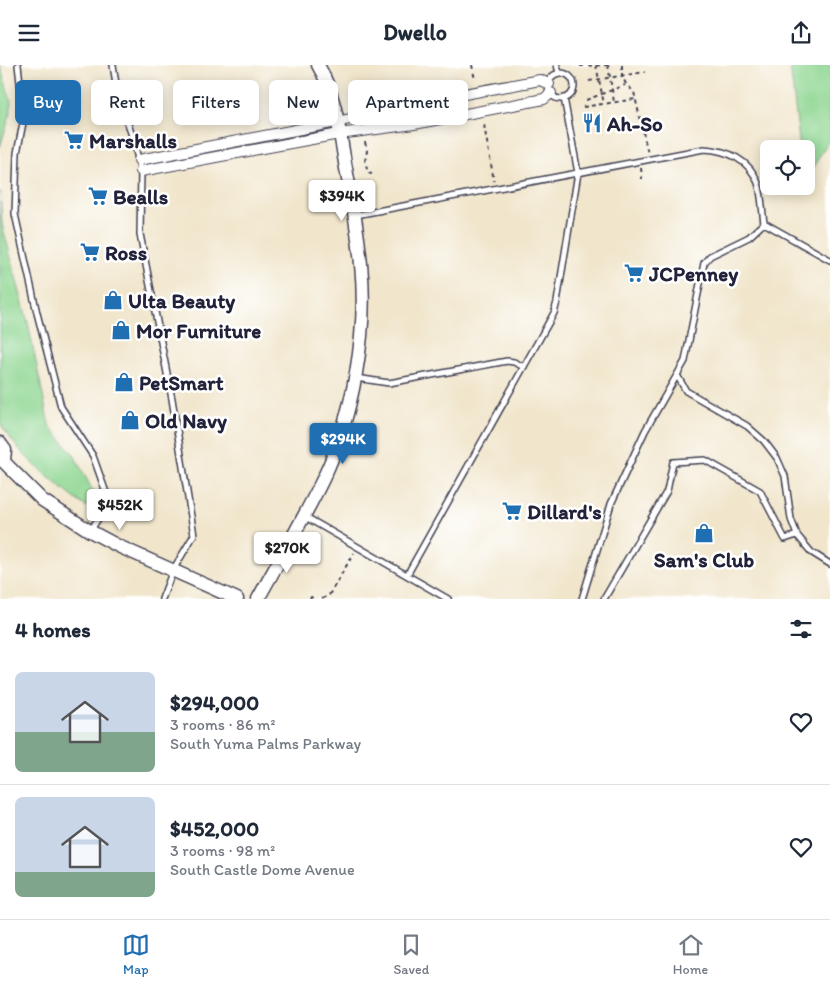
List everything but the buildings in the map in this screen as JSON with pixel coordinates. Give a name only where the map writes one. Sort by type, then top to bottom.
[{"type":"street","points":[[258,599],[324,477],[338,441],[356,378],[362,309],[361,266],[355,215],[332,95],[318,65]]},
{"type":"street","points":[[138,160],[338,128],[414,124],[544,99],[550,89],[540,80],[422,102],[338,128],[140,171]]},
{"type":"street","points":[[0,443],[5,450],[1,461],[42,500],[90,531],[237,599]]},
{"type":"lane","points":[[18,65],[24,119],[17,153],[15,214],[37,313],[61,407],[93,457],[109,501],[90,531]]},
{"type":"lane","points":[[113,65],[117,90],[140,171],[140,234],[172,399],[194,535],[173,570],[162,599]]},
{"type":"lane","points":[[557,65],[559,73]]},
{"type":"lane","points":[[559,73],[566,74],[574,83],[571,95],[564,98],[557,98],[550,89],[552,77],[559,73]]},
{"type":"lane","points":[[407,575],[554,313],[578,173],[564,98]]},
{"type":"lane","points":[[355,215],[704,149],[727,152],[739,159],[750,170],[758,183],[764,223]]},
{"type":"lane","points":[[764,223],[830,260]]},
{"type":"lane","points":[[582,599],[611,504],[645,431],[685,361],[704,263],[710,256],[749,237],[764,223]]},
{"type":"lane","points":[[356,378],[389,383],[507,361],[524,367]]},
{"type":"lane","points":[[677,375],[686,391],[747,426],[764,441],[777,457],[786,476],[791,519],[796,535],[811,552],[830,564]]},
{"type":"lane","points":[[604,599],[667,491],[673,462],[705,460],[760,491],[786,539],[796,535]]},
{"type":"lane","points":[[303,516],[448,599]]},
{"type":"path","points":[[472,65],[475,79]]},
{"type":"path","points":[[596,65],[604,104]]},
{"type":"path","points":[[608,65],[614,102]]},
{"type":"path","points":[[580,66],[612,65]]},
{"type":"path","points":[[622,65],[622,76],[626,85],[634,92],[648,155]]},
{"type":"path","points":[[589,81],[645,72]]},
{"type":"path","points":[[586,100],[626,85]]},
{"type":"path","points":[[583,107],[636,99]]},
{"type":"path","points":[[484,125],[494,183]]},
{"type":"path","points":[[365,142],[367,151],[365,158],[366,167],[368,173],[372,174]]},
{"type":"path","points":[[642,169],[642,179]]},
{"type":"path","points":[[322,599],[329,595],[354,553]]},
{"type":"path","points":[[310,599],[311,597],[315,599]]},
{"type":"green space","points":[[0,65],[11,101],[11,112],[0,147]]},
{"type":"green space","points":[[790,65],[830,65],[830,138],[815,164],[815,140],[799,140]]},
{"type":"green space","points":[[0,191],[2,224],[28,323],[49,425],[74,455],[95,495],[91,503],[86,507],[28,458],[17,447],[0,423]]},
{"type":"place","name":"Ah-So","points":[[592,123]]},
{"type":"place","name":"Marshalls","points":[[74,140]]},
{"type":"place","name":"Bealls","points":[[98,196]]},
{"type":"place","name":"Ross","points":[[90,252]]},
{"type":"place","name":"JCPenney","points":[[634,273]]},
{"type":"place","name":"Ulta Beauty","points":[[113,300]]},
{"type":"place","name":"Mor Furniture","points":[[121,330]]},
{"type":"place","name":"PetSmart","points":[[124,382]]},
{"type":"place","name":"Old Navy","points":[[130,420]]},
{"type":"place","name":"Dillard's","points":[[512,511]]},
{"type":"place","name":"Sam's Club","points":[[704,533]]}]
